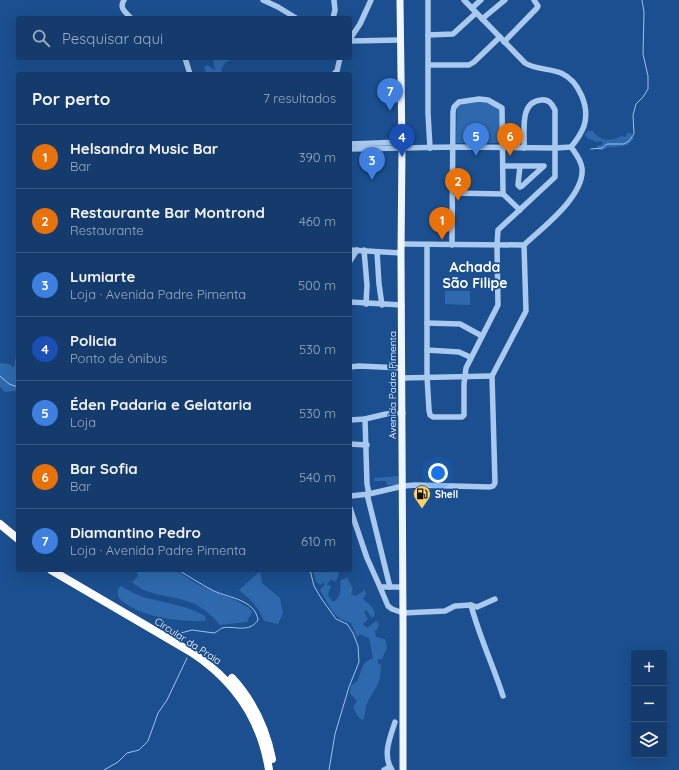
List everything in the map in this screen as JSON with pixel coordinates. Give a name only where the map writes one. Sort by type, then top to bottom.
[{"type":"highway","points":[[0,524],[16,537]]},
{"type":"highway","points":[[0,531],[16,544]]},
{"type":"highway","name":"Circular da Praia","points":[[54,572],[186,650],[208,664],[221,675],[235,691],[249,712],[262,743],[269,770]]},
{"type":"highway","name":"Circular da Praia","points":[[63,572],[204,654],[228,674],[243,692],[257,714],[267,738],[274,770]]},
{"type":"main road","name":"Avenida Padre Pimenta","points":[[400,0],[402,145],[403,770]]},
{"type":"street","points":[[124,0],[122,3],[122,9],[129,16]]},
{"type":"street","points":[[263,0],[293,16]]},
{"type":"street","points":[[334,0],[335,10],[334,16]]},
{"type":"street","points":[[352,37],[360,24],[371,0]]},
{"type":"street","points":[[428,0],[428,113],[430,148]]},
{"type":"street","points":[[464,0],[526,63],[532,67],[552,70],[563,74],[577,88],[585,109],[585,119],[580,134],[571,147]]},
{"type":"street","points":[[428,36],[453,34],[474,11],[481,0]]},
{"type":"street","points":[[482,19],[505,0]]},
{"type":"street","points":[[504,42],[537,8],[538,6],[534,0]]},
{"type":"street","points":[[428,65],[469,65],[500,37]]},
{"type":"street","points":[[352,40],[400,40]]},
{"type":"street","points":[[186,60],[189,72]]},
{"type":"street","points":[[335,72],[340,60]]},
{"type":"street","points":[[452,245],[454,106],[459,102],[479,99],[488,100],[502,108],[503,194]]},
{"type":"street","points":[[427,245],[427,376],[430,415],[433,417],[445,418],[462,417],[464,415],[464,375],[470,357],[498,305],[498,230],[555,177],[555,110],[551,102],[544,99],[534,101],[528,106],[525,113],[524,148]]},
{"type":"street","points":[[352,144],[402,145],[430,148],[571,147]]},
{"type":"street","points":[[352,149],[402,145]]},
{"type":"street","points":[[402,244],[524,245],[569,203],[577,190],[581,180],[582,168],[578,157],[571,147]]},
{"type":"street","points":[[503,166],[520,166],[544,166],[520,187],[518,184],[520,166]]},
{"type":"street","points":[[453,193],[503,194],[520,210]]},
{"type":"street","points":[[352,496],[368,494],[402,486],[493,486],[495,483],[492,376],[526,311],[524,245]]},
{"type":"street","points":[[352,250],[401,253]]},
{"type":"street","points":[[352,258],[357,250]]},
{"type":"street","points":[[364,250],[367,285],[366,304]]},
{"type":"street","points":[[377,252],[382,305]]},
{"type":"street","points":[[352,302],[402,305]]},
{"type":"street","points":[[427,323],[460,324],[482,336]]},
{"type":"street","points":[[427,350],[459,352],[470,357]]},
{"type":"street","points":[[352,368],[359,366],[402,368]]},
{"type":"street","points":[[402,378],[464,375],[492,376]]},
{"type":"street","points":[[352,420],[402,413]]},
{"type":"street","points":[[365,419],[368,494],[390,587]]},
{"type":"street","points":[[352,444],[367,445]]},
{"type":"street","points":[[352,514],[367,558],[388,606],[392,609],[403,613],[445,611],[455,606],[471,604],[477,607],[495,599]]},
{"type":"street","points":[[380,587],[403,587]]},
{"type":"street","points":[[471,604],[475,621],[503,696]]},
{"type":"street","points":[[389,769],[386,752],[395,722]]},
{"type":"shaded area","points":[[213,60],[230,60],[226,62],[221,69],[222,72],[206,72],[204,67],[207,65],[215,70]]},
{"type":"shaded area","points":[[469,101],[488,101],[502,108],[501,143],[456,143],[457,107]]},
{"type":"shaded area","points":[[588,131],[593,131],[598,137],[606,140],[621,136],[626,137],[627,133],[631,133],[634,138],[628,145],[608,147],[603,150],[599,150],[597,146],[603,144],[601,141],[597,142],[587,138],[585,134]]},
{"type":"shaded area","points":[[445,291],[470,291],[470,305],[445,304]]},
{"type":"shaded area","points":[[16,355],[16,391],[5,392],[0,387],[0,363],[8,364],[14,367]]},
{"type":"shaded area","points":[[398,476],[398,485],[387,485],[386,481],[374,481],[374,478]]},
{"type":"shaded area","points":[[137,572],[178,572],[199,585],[235,600],[249,608],[252,612],[247,622],[220,625],[197,605],[180,599],[151,593],[138,587],[132,582],[138,576]]},
{"type":"shaded area","points":[[260,572],[262,583],[280,598],[283,613],[278,624],[264,621],[254,604],[239,590]]},
{"type":"shaded area","points":[[314,572],[339,572],[335,582],[331,579],[328,584],[326,584],[331,586],[328,595],[333,602],[338,598],[340,593],[340,581],[347,577],[353,589],[351,594],[356,596],[365,590],[366,594],[363,599],[372,608],[375,615],[372,618],[366,610],[364,612],[368,619],[363,624],[367,628],[376,621],[379,624],[375,631],[376,637],[385,639],[387,648],[382,659],[378,659],[378,663],[381,665],[379,680],[367,703],[363,720],[358,717],[353,707],[357,701],[350,693],[351,686],[356,682],[362,667],[366,662],[373,658],[369,638],[360,634],[357,637],[351,623],[340,619],[333,612],[320,590],[325,584],[323,582],[321,585],[316,582]]},
{"type":"shaded area","points":[[121,586],[143,597],[191,609],[205,616],[206,621],[171,619],[147,614],[126,604],[118,597],[118,589]]},
{"type":"waterway","points":[[591,149],[602,148],[607,144],[624,144],[629,141],[634,134],[633,115],[636,104],[648,89],[648,76],[643,54],[644,12],[642,0]]},
{"type":"waterway","points":[[0,376],[9,384],[16,386]]},
{"type":"waterway","points":[[181,572],[214,591],[247,604],[256,613],[258,620],[250,627],[246,628],[226,627],[214,633],[192,630],[181,633]]},
{"type":"waterway","points":[[310,572],[314,586],[321,598],[336,619],[347,624],[353,633],[358,646],[359,662],[349,687],[335,734],[329,770]]},
{"type":"waterway","points":[[104,770],[118,762],[127,753],[139,750],[148,741],[158,713],[167,700],[187,658]]},
{"type":"place","name":"Diamantino Pedro","points":[[390,111]]},
{"type":"place","name":"Éden Padaria e Gelataria","points":[[476,156]]},
{"type":"place","name":"Bar Sofia","points":[[510,156]]},
{"type":"place","name":"Policia","points":[[402,157]]},
{"type":"place","name":"Lumiarte","points":[[372,180]]},
{"type":"place","name":"Restaurante Bar Montrond","points":[[458,201]]},
{"type":"place","name":"Helsandra Music Bar","points":[[442,240]]},
{"type":"place","name":"Shell","points":[[422,509]]},
{"type":"district","name":"Achada São Filipe","points":[[475,276]]}]
